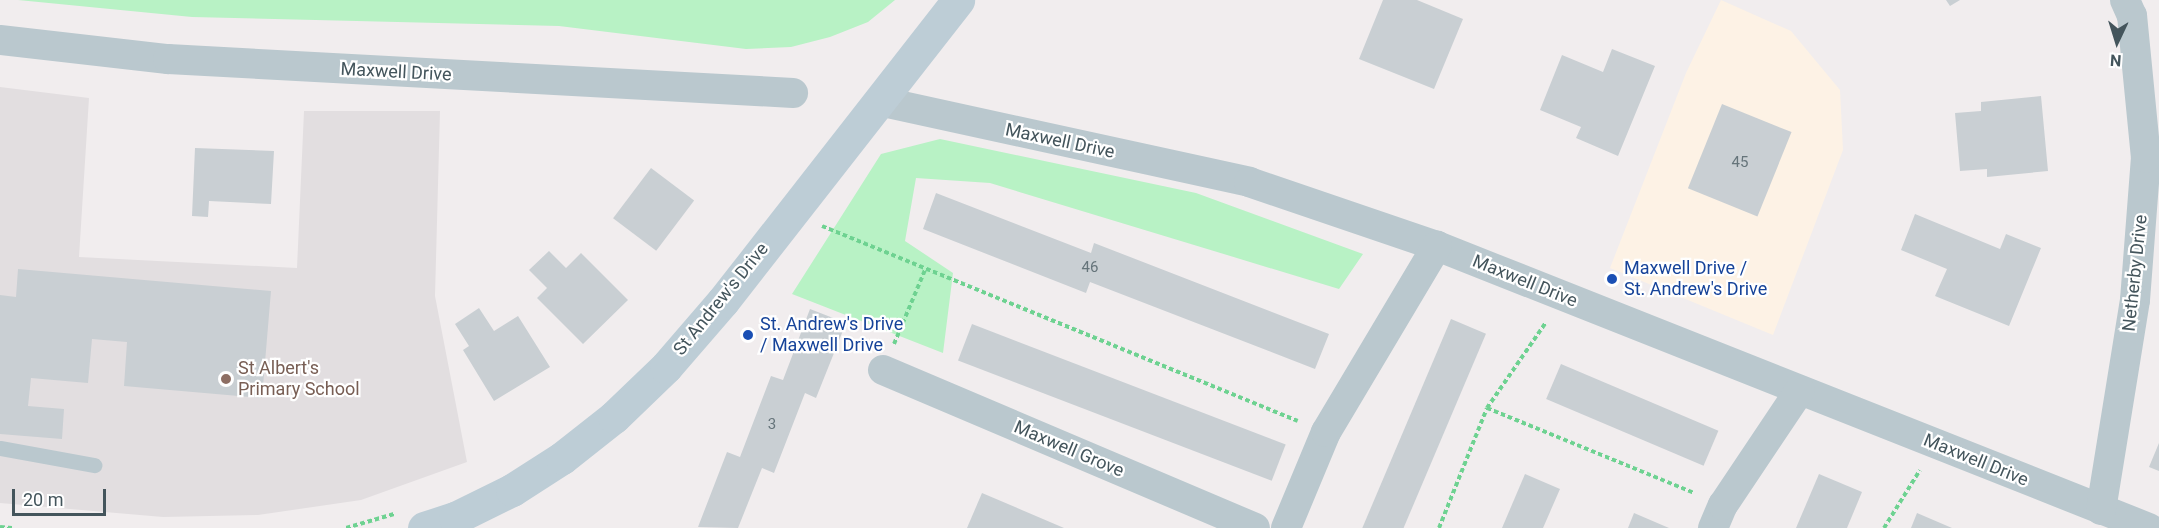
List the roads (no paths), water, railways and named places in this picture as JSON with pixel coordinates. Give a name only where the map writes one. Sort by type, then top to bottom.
[{"type":"street","name":"St Andrew's Drive","points":[[414,519],[455,518],[512,490],[614,417],[680,351],[958,0]]},
{"type":"street","name":"Netherby Drive","points":[[2101,510],[2135,300],[2146,158],[2132,16],[2125,0]]},
{"type":"street","name":"Maxwell Drive","points":[[0,40],[168,59],[793,93]]},
{"type":"street","name":"Maxwell Drive","points":[[879,101],[1249,182],[1437,246],[2149,528]]},
{"type":"street","points":[[1286,528],[1326,432],[1437,246]]},
{"type":"street","name":"Maxwell Grove","points":[[883,370],[1255,528]]},
{"type":"street","points":[[1718,516],[1800,390]]},
{"type":"lane","points":[[0,448],[94,465]]},
{"type":"place","name":"Maxwell Drive / St. Andrew's Drive","points":[[1612,279]]},
{"type":"place","name":"St. Andrew's Drive / Maxwell Drive","points":[[748,335]]},
{"type":"place","name":"St Albert's Primary School","points":[[226,379]]}]
